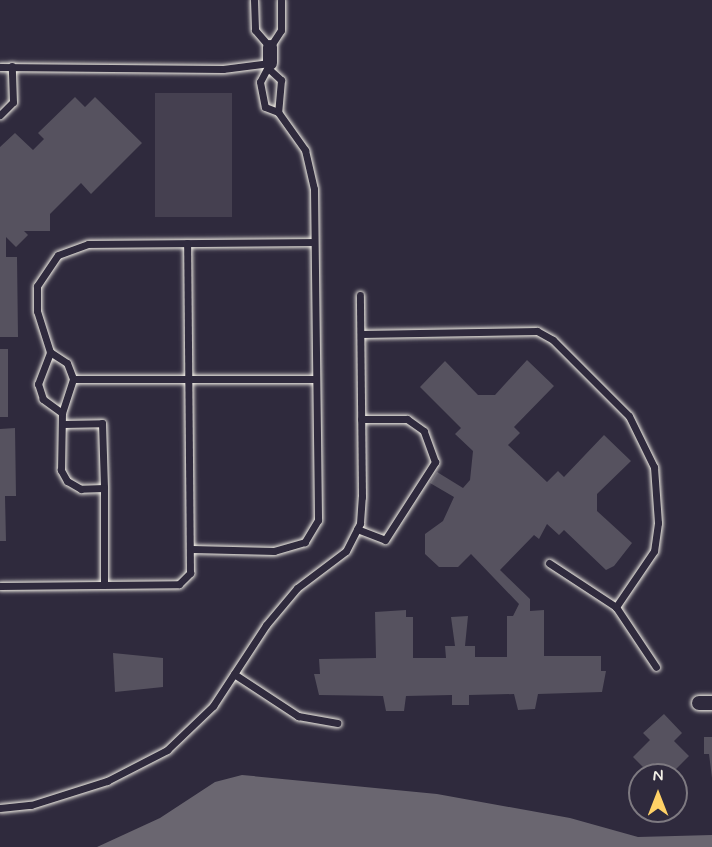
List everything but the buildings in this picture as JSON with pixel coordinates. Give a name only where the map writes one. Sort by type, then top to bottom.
[{"type":"street","points":[[270,47],[270,67]]},
{"type":"lane","points":[[254,0],[255,30],[270,47],[281,30],[281,0]]},
{"type":"lane","points":[[0,115],[13,102],[12,66]]},
{"type":"lane","points":[[0,67],[223,69],[270,67]]},
{"type":"lane","points":[[270,67],[281,80],[278,112]]},
{"type":"lane","points":[[192,549],[274,551],[305,542],[318,520],[314,189],[305,150],[278,112],[265,106],[260,82],[270,67]]},
{"type":"lane","points":[[62,413],[43,399],[38,384],[50,352],[36,300],[46,267],[58,255],[88,244],[314,242]]},
{"type":"lane","points":[[0,585],[179,584],[190,573],[192,549],[187,243]]},
{"type":"lane","points":[[0,808],[31,805],[106,781],[167,750],[199,722],[266,625],[297,588],[346,551],[357,529],[361,419],[360,295]]},
{"type":"lane","points":[[360,334],[537,331],[553,340],[629,416],[654,467],[658,523],[654,551],[616,607]]},
{"type":"lane","points":[[50,352],[67,363],[73,380],[62,413],[61,470],[67,481],[81,489],[104,488]]},
{"type":"lane","points":[[73,380],[315,379]]},
{"type":"lane","points":[[357,529],[385,540],[435,462],[424,431],[407,419],[361,419]]},
{"type":"lane","points":[[63,424],[102,423],[104,585]]},
{"type":"lane","points":[[549,563],[616,607],[656,667]]},
{"type":"lane","points":[[234,674],[298,716],[337,723]]},
{"type":"shaded area","points":[[155,93],[232,93],[232,217],[155,217]]},
{"type":"shaded area","points":[[242,775],[437,794],[570,818],[638,837],[712,835],[712,847],[97,847],[160,818],[215,782]]}]
